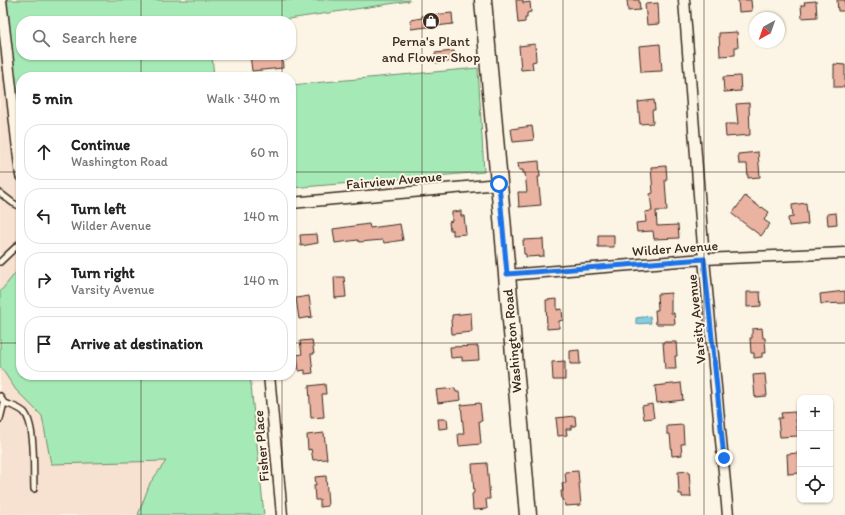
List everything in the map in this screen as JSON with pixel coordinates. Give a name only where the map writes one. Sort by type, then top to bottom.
[{"type":"main road","name":"Washington Road","points":[[483,0],[528,515]]},
{"type":"street","points":[[1,0],[16,132]]},
{"type":"street","name":"Varsity Avenue","points":[[684,0],[704,259],[728,515]]},
{"type":"street","name":"Fairview Avenue","points":[[296,203],[499,184]]},
{"type":"street","name":"Wilder Avenue","points":[[507,274],[704,259],[845,253]]},
{"type":"street","name":"Fisher Place","points":[[269,380],[282,515]]},
{"type":"lane","points":[[0,193],[16,205]]},
{"type":"lane","points":[[0,262],[16,247]]},
{"type":"lane","points":[[0,396],[4,403],[14,406],[24,412],[29,421],[32,431],[34,489]]},
{"type":"lane","points":[[0,419],[4,403]]},
{"type":"shaded area","points":[[0,21],[16,139],[16,380],[31,380],[176,449],[150,483],[138,515],[0,515]]},
{"type":"green space","points":[[0,0],[409,0],[296,18],[296,16],[16,16],[16,60],[212,60],[214,72],[16,72],[16,134]]},
{"type":"green space","points":[[478,68],[484,172],[296,188],[296,85]]},
{"type":"green space","points":[[16,272],[16,380],[250,380],[264,515],[138,515],[150,483],[166,461],[51,464],[42,416],[16,390],[0,366],[0,292]]},
{"type":"water","points":[[650,316],[651,323],[636,324],[636,318]]},
{"type":"building","points":[[516,0],[523,0],[523,3],[530,2],[531,12],[527,13],[525,22],[518,23]]},
{"type":"building","points":[[627,0],[639,0],[640,10],[628,11]]},
{"type":"building","points":[[738,0],[751,0],[752,11],[739,12]]},
{"type":"building","points":[[837,0],[845,0],[845,11],[838,11]]},
{"type":"building","points":[[816,1],[817,17],[802,18],[801,5],[805,5],[804,2]]},
{"type":"building","points":[[658,3],[659,24],[647,25],[645,4]]},
{"type":"building","name":"Perna's Plant and Flower Shop","points":[[452,13],[453,24],[411,29],[410,20],[422,18],[422,16]]},
{"type":"building","points":[[737,32],[738,47],[735,47],[735,55],[720,56],[719,33]]},
{"type":"building","points":[[535,44],[536,61],[532,62],[533,69],[521,70],[519,46]]},
{"type":"building","points":[[660,44],[662,71],[641,72],[639,46]]},
{"type":"building","points":[[454,51],[455,61],[436,63],[435,53]]},
{"type":"building","points":[[251,60],[282,60],[283,68],[252,71]]},
{"type":"building","points":[[834,64],[845,65],[845,87],[834,87]]},
{"type":"building","points":[[740,76],[741,91],[724,92],[723,77]]},
{"type":"building","points":[[654,100],[655,110],[652,110],[653,123],[640,124],[638,102]]},
{"type":"building","points":[[749,103],[750,135],[726,137],[725,124],[738,124],[736,104]]},
{"type":"building","points":[[532,126],[534,140],[513,142],[511,129]]},
{"type":"building","points":[[758,152],[760,177],[748,178],[747,164],[739,164],[738,154]]},
{"type":"building","points":[[539,161],[540,177],[538,177],[541,205],[519,207],[518,192],[527,192],[525,173],[523,173],[523,170],[519,170],[518,163]]},
{"type":"building","points":[[666,166],[667,180],[665,180],[667,211],[656,211],[657,226],[678,225],[679,238],[654,239],[653,231],[637,232],[636,223],[646,222],[645,212],[652,211],[650,194],[653,193],[651,167]]},
{"type":"building","points":[[745,196],[769,212],[764,220],[770,224],[761,236],[732,214]]},
{"type":"building","points":[[806,203],[808,224],[789,226],[788,218],[793,217],[792,205]]},
{"type":"building","points":[[461,211],[461,216],[464,216],[466,234],[453,235],[453,230],[450,230],[449,222],[452,221],[452,212]]},
{"type":"building","points":[[836,213],[837,224],[828,225],[827,214]]},
{"type":"building","points":[[369,224],[370,228],[400,224],[403,240],[384,243],[383,240],[359,242],[358,240],[335,243],[333,229]]},
{"type":"building","points":[[317,234],[318,243],[301,246],[300,235]]},
{"type":"building","points":[[598,235],[614,235],[614,247],[598,247]]},
{"type":"building","points":[[543,239],[544,256],[526,257],[526,254],[524,254],[523,240]]},
{"type":"building","points":[[334,277],[344,277],[346,297],[335,298]]},
{"type":"building","points":[[845,291],[845,303],[821,304],[820,294]]},
{"type":"building","points":[[747,292],[760,292],[761,306],[747,307]]},
{"type":"building","points":[[671,293],[671,313],[674,313],[675,324],[656,324],[655,310],[658,310],[657,294]]},
{"type":"building","points":[[309,296],[312,317],[299,319],[296,298]]},
{"type":"building","points":[[557,299],[557,310],[562,309],[563,320],[559,321],[559,328],[547,329],[546,300]]},
{"type":"building","points":[[471,313],[472,332],[452,334],[452,315]]},
{"type":"building","points":[[762,328],[763,338],[765,338],[766,353],[762,353],[762,357],[754,358],[754,353],[751,353],[750,338],[752,338],[752,329]]},
{"type":"building","points":[[312,340],[314,354],[311,354],[313,373],[305,374],[305,370],[299,371],[297,355],[302,354],[300,341]]},
{"type":"building","points":[[663,342],[676,342],[676,369],[665,369]]},
{"type":"building","points":[[478,346],[479,360],[462,361],[462,357],[451,358],[450,347]]},
{"type":"building","points":[[579,350],[580,364],[570,364],[570,351]]},
{"type":"building","points":[[565,361],[565,380],[553,380],[552,362]]},
{"type":"building","points":[[765,374],[767,396],[755,397],[753,375]]},
{"type":"building","points":[[681,383],[683,400],[657,403],[655,386]]},
{"type":"building","points":[[325,384],[326,394],[322,394],[324,417],[311,418],[309,386]]},
{"type":"building","points":[[455,388],[456,392],[460,392],[461,400],[438,403],[436,390]]},
{"type":"building","points":[[480,403],[482,421],[479,421],[481,444],[459,446],[458,434],[464,434],[461,405]]},
{"type":"building","points":[[652,404],[654,418],[644,419],[642,406]]},
{"type":"building","points":[[795,412],[797,436],[780,437],[778,418],[782,418],[781,413]]},
{"type":"building","points":[[575,416],[576,426],[571,426],[571,429],[566,429],[567,435],[558,436],[556,418]]},
{"type":"building","points":[[438,419],[447,419],[448,428],[439,429]]},
{"type":"building","points":[[683,425],[684,444],[681,444],[682,455],[672,456],[670,434],[667,434],[667,426]]},
{"type":"building","points":[[324,433],[327,459],[313,460],[311,449],[308,450],[307,435]]},
{"type":"building","points":[[797,453],[797,473],[788,474],[787,454]]},
{"type":"building","points":[[487,463],[490,499],[486,499],[487,509],[473,510],[472,494],[474,493],[472,464]]},
{"type":"building","points":[[578,471],[581,505],[565,506],[564,500],[562,500],[561,491],[563,491],[562,483],[566,483],[565,472]]},
{"type":"building","points":[[689,471],[691,497],[682,497],[682,494],[679,494],[678,472]]},
{"type":"building","points":[[326,476],[328,506],[320,507],[320,500],[315,500],[315,477]]},
{"type":"place","name":"Perna's Plant and Flower Shop","points":[[431,21]]},
{"type":"route","points":[[499,184],[507,274],[704,259],[724,458]]}]
